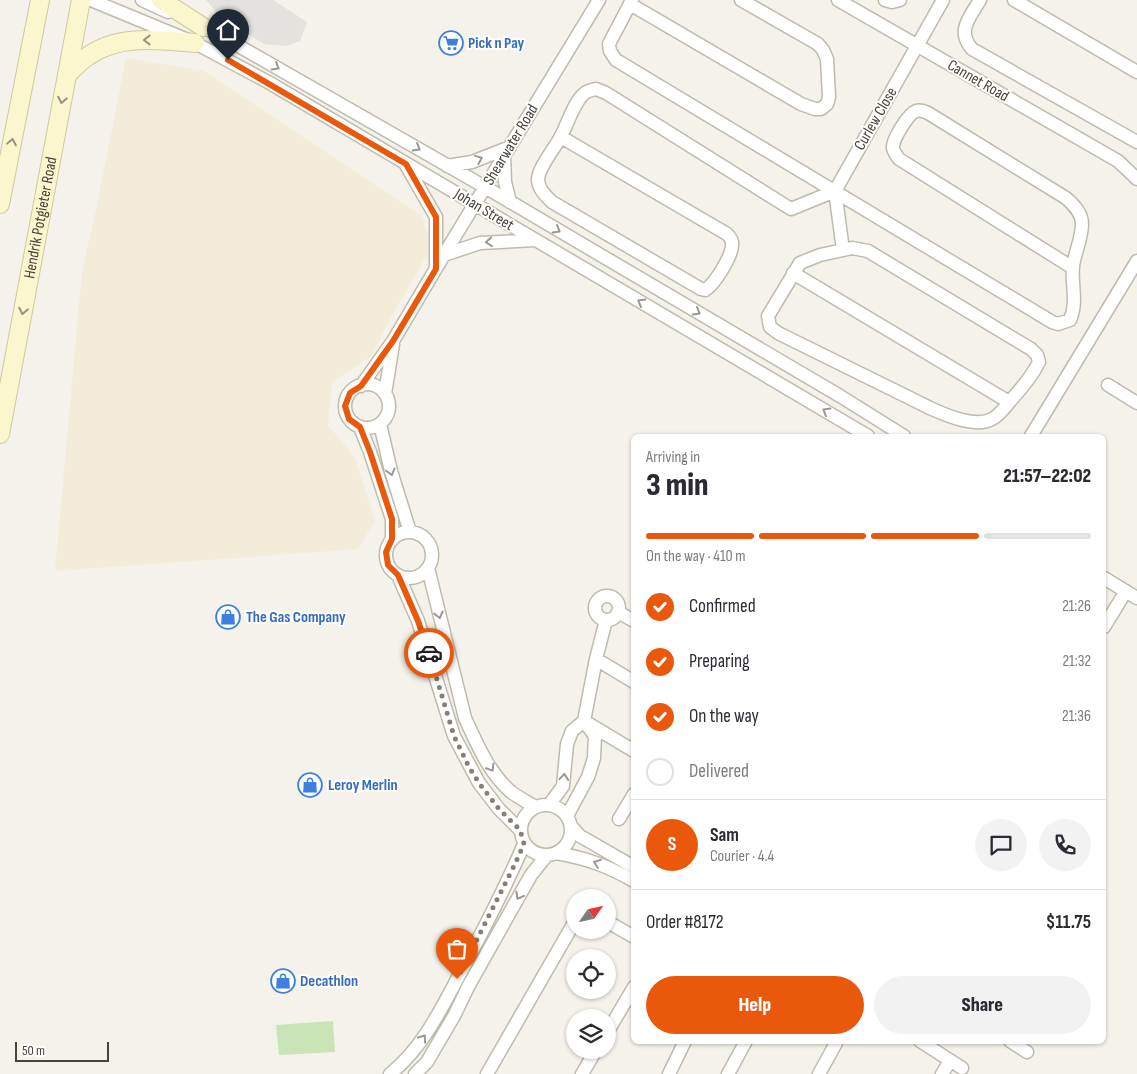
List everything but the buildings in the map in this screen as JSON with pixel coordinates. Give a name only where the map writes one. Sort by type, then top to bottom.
[{"type":"main road","points":[[0,204],[40,0]]},
{"type":"main road","name":"Hendrik Potgieter Road","points":[[0,434],[81,0]]},
{"type":"main road","points":[[161,0],[199,35]]},
{"type":"main road","points":[[67,74],[88,56],[104,47],[145,39],[199,35]]},
{"type":"street","name":"Johan Street","points":[[91,0],[199,35],[279,68],[832,391],[901,434]]},
{"type":"street","name":"Johan Street","points":[[142,0],[199,35],[268,82],[865,434]]},
{"type":"street","name":"Shearwater Road","points":[[361,386],[393,341],[599,0]]},
{"type":"street","points":[[741,0],[818,44],[823,50],[827,59],[829,97],[821,109],[815,109],[802,104],[631,2],[609,44],[610,51],[616,60],[1052,322],[1058,324],[1070,320],[1075,300],[1073,268],[1082,224],[1075,206],[1066,198],[928,113],[919,110],[908,118],[894,141],[893,148],[899,159],[1073,268]]},
{"type":"street","name":"Cannet Road","points":[[838,0],[1118,161],[1137,178]]},
{"type":"street","points":[[884,0],[892,2],[900,0]]},
{"type":"street","name":"Curlew Close","points":[[835,191],[944,0]]},
{"type":"street","points":[[980,0],[966,24],[964,34],[967,44],[972,49],[1137,142]]},
{"type":"street","points":[[1014,0],[1137,72]]},
{"type":"street","points":[[561,137],[731,238],[732,245],[717,279],[712,286],[705,290],[552,202],[540,188],[538,179],[542,169],[580,99],[586,92],[596,89],[606,93],[791,209],[835,191]]},
{"type":"street","points":[[447,166],[472,162],[507,151],[505,182],[510,202]]},
{"type":"street","name":"Cannet Road","points":[[1118,161],[1137,165]]},
{"type":"street","points":[[406,164],[436,217],[436,269]]},
{"type":"street","points":[[835,191],[843,250]]},
{"type":"street","points":[[444,255],[480,243],[536,240]]},
{"type":"street","points":[[852,248],[868,251],[1031,349],[1037,355],[1039,362],[1020,391],[993,419],[984,422],[955,419],[778,333],[770,327],[768,316],[793,273],[800,263],[809,258],[852,248]]},
{"type":"street","points":[[1037,434],[1137,261]]},
{"type":"street","points":[[793,273],[1009,402]]},
{"type":"street","name":"Shearwater Road","points":[[385,394],[393,341]]},
{"type":"street","points":[[1032,434],[1076,361],[1081,356]]},
{"type":"street","points":[[1108,385],[1137,403]]},
{"type":"street","points":[[361,386],[374,386],[385,394],[389,407],[388,414],[380,424],[367,428],[360,427],[349,419],[345,406],[350,393],[361,386]]},
{"type":"street","points":[[380,424],[391,471],[410,532]]},
{"type":"street","points":[[360,427],[392,519],[392,539],[386,552],[388,565],[398,575],[421,629],[454,736],[479,783],[499,809],[520,830],[524,844],[535,853],[581,857],[611,868],[631,879]]},
{"type":"street","points":[[392,539],[398,535],[410,532],[417,534],[428,542],[432,555],[428,568],[465,718],[475,741],[494,774],[509,790],[535,807]]},
{"type":"street","points":[[398,575],[404,577],[417,576],[428,568]]},
{"type":"street","points":[[1106,579],[1132,594],[1106,625]]},
{"type":"street","points":[[603,597],[610,597],[617,601],[619,608],[613,618],[606,620],[599,616],[595,610],[597,602],[603,597]]},
{"type":"street","points":[[618,612],[631,620]]},
{"type":"street","points":[[549,805],[563,786],[567,744],[572,731],[584,721],[596,658],[606,620]]},
{"type":"street","points":[[596,658],[631,680]]},
{"type":"street","points":[[584,721],[631,749]]},
{"type":"street","points":[[415,1074],[427,1062],[454,1016],[469,985],[531,875],[552,854],[567,844],[570,837],[569,821],[594,758],[594,736],[584,721]]},
{"type":"street","points":[[619,819],[631,799]]},
{"type":"street","points":[[520,830],[524,816],[535,807],[549,805],[562,810],[580,836],[631,865]]},
{"type":"street","points":[[390,1074],[418,1045],[432,1026],[474,948],[524,844]]},
{"type":"street","points":[[616,927],[631,935]]},
{"type":"street","points":[[487,1074],[566,937]]},
{"type":"street","points":[[616,1017],[631,992]]},
{"type":"street","points":[[669,1074],[684,1044]]},
{"type":"street","points":[[728,1074],[744,1044]]},
{"type":"street","points":[[819,1074],[834,1044]]},
{"type":"street","points":[[924,1044],[962,1068]]},
{"type":"street","points":[[1015,1044],[1027,1052]]},
{"type":"street","points":[[582,1074],[591,1059]]},
{"type":"street","points":[[942,1074],[950,1061]]},
{"type":"shaded area","points":[[206,0],[273,0],[307,22],[300,41],[286,46],[264,44],[220,16]]},
{"type":"shaded area","points":[[126,58],[204,71],[422,216],[431,248],[384,330],[372,356],[332,382],[328,425],[355,458],[375,521],[358,549],[55,571],[82,271]]},
{"type":"green space","points":[[333,1021],[335,1052],[279,1055],[276,1025]]},
{"type":"way so far","points":[[429,653],[446,714],[469,767],[499,809],[520,830],[524,844],[457,979]]},
{"type":"place","name":"Pick n Pay","points":[[451,43]]},
{"type":"place","name":"The Gas Company","points":[[228,617]]},
{"type":"place","name":"Leroy Merlin","points":[[310,785]]},
{"type":"place","name":"Decathlon","points":[[283,981]]},
{"type":"route","points":[[228,60],[406,164],[436,217],[436,269],[393,341],[361,386],[355,388],[350,393],[345,406],[349,419],[360,427],[392,519],[392,539],[386,552],[388,565],[398,575],[418,621],[429,653]]}]
